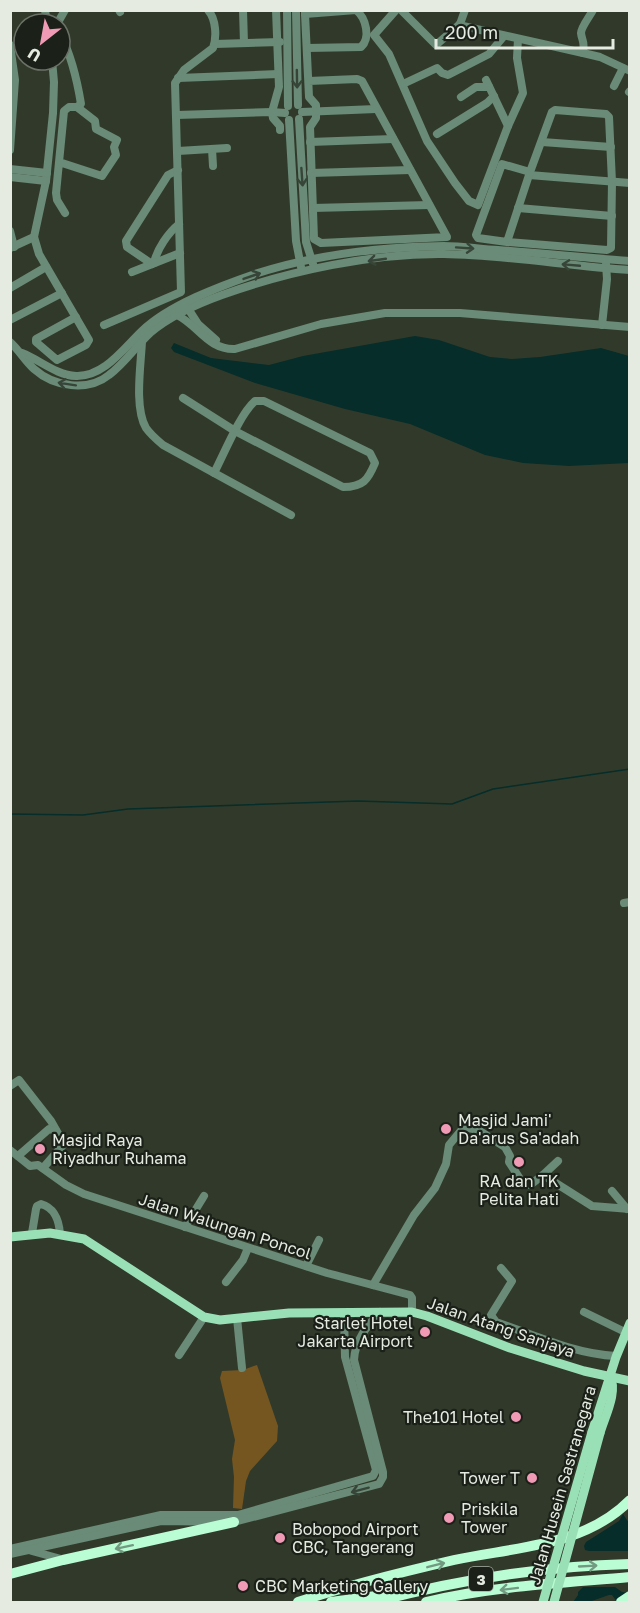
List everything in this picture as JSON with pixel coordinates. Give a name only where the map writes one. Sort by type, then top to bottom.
[{"type":"highway","points":[[298,1602],[453,1560],[569,1538],[603,1521],[630,1500]]},
{"type":"highway","points":[[10,1574],[234,1522]]},
{"type":"highway","name":"3","points":[[374,1602],[416,1591],[486,1578],[567,1568],[630,1564]]},
{"type":"highway","name":"3","points":[[426,1602],[553,1583],[630,1577]]},
{"type":"highway","points":[[331,1602],[416,1591]]},
{"type":"highway","points":[[621,1602],[630,1596]]},
{"type":"main road","points":[[10,1237],[32,1233],[60,1234],[84,1239],[204,1317]]},
{"type":"main road","name":"Jalan Atang Sanjaya","points":[[204,1317],[220,1320],[289,1313],[380,1312],[412,1304],[433,1318],[510,1348],[610,1376]]},
{"type":"main road","name":"Jalan Husein Sastranegara","points":[[554,1602],[605,1390],[627,1327]]},
{"type":"main road","points":[[594,1373],[606,1370],[615,1359]]},
{"type":"main road","points":[[615,1359],[619,1372],[630,1381]]},
{"type":"main road","points":[[594,1373],[602,1381],[605,1390]]},
{"type":"main road","name":"Jalan Husein Sastranegara","points":[[610,1376],[630,1381]]},
{"type":"main road","name":"Jalan Husein Sastranegara","points":[[543,1602],[596,1432],[612,1393],[614,1383],[610,1376]]},
{"type":"street","points":[[104,325],[181,292],[175,83],[184,70],[215,44],[213,16],[208,10]]},
{"type":"street","points":[[243,10],[244,43]]},
{"type":"street","points":[[276,10],[278,74],[277,99],[272,112],[280,130]]},
{"type":"street","points":[[287,10],[293,42],[299,112],[306,242],[314,268]]},
{"type":"street","points":[[296,10],[287,113],[296,241],[302,271]]},
{"type":"street","points":[[307,48],[361,47],[366,41],[365,20],[356,10],[305,12],[309,97],[316,105],[316,118],[310,126],[314,239],[318,242],[447,237],[360,80],[309,81]]},
{"type":"street","points":[[396,10],[374,35],[389,54],[426,141],[469,201],[478,205],[523,93],[517,58],[518,39]]},
{"type":"street","points":[[401,10],[436,45],[460,24],[465,10]]},
{"type":"street","points":[[583,53],[585,41],[581,34],[593,10]]},
{"type":"street","points":[[460,24],[600,57],[626,70],[614,86]]},
{"type":"street","points":[[403,84],[437,68],[448,75],[489,54],[504,36]]},
{"type":"street","points":[[215,44],[293,42]]},
{"type":"street","points":[[10,45],[12,74],[10,150]]},
{"type":"street","points":[[65,213],[57,200],[56,193],[64,111],[81,104],[72,66]]},
{"type":"street","points":[[53,72],[54,103],[46,177],[34,237],[39,254],[76,317],[88,340],[88,343],[57,360],[36,340],[76,317]]},
{"type":"street","points":[[178,78],[278,74]]},
{"type":"street","points":[[461,98],[471,88],[488,84],[508,126]]},
{"type":"street","points":[[437,134],[487,103],[494,96]]},
{"type":"street","points":[[287,113],[292,104],[299,112]]},
{"type":"street","points":[[59,162],[102,176],[116,155],[114,147],[116,140],[96,129],[95,121],[76,107]]},
{"type":"street","points":[[299,112],[376,109]]},
{"type":"street","points":[[507,242],[530,173],[552,112],[555,110],[606,114],[609,117],[612,182],[610,250],[507,242],[481,239],[476,235],[502,164],[530,173],[612,182],[630,183]]},
{"type":"street","points":[[177,115],[272,112],[287,113],[294,121],[299,112]]},
{"type":"street","points":[[310,142],[393,139]]},
{"type":"street","points":[[542,142],[611,147]]},
{"type":"street","points":[[178,151],[227,148]]},
{"type":"street","points":[[212,149],[213,166]]},
{"type":"street","points":[[10,169],[46,177]]},
{"type":"street","points":[[153,264],[125,244],[168,175],[178,170]]},
{"type":"street","points":[[311,173],[410,170]]},
{"type":"street","points":[[10,177],[46,177]]},
{"type":"street","points":[[313,208],[429,205]]},
{"type":"street","points":[[518,208],[612,216]]},
{"type":"street","points":[[153,264],[156,255],[173,229],[179,224]]},
{"type":"street","points":[[10,231],[12,247],[34,237]]},
{"type":"street","points":[[10,342],[21,352],[33,369],[45,377],[64,385],[81,386],[108,376],[153,322],[255,274],[300,262],[385,250],[444,246],[630,261]]},
{"type":"street","points":[[132,272],[180,253]]},
{"type":"street","points":[[140,338],[177,315],[187,306],[314,268],[386,258],[443,254],[606,271],[630,270]]},
{"type":"street","points":[[603,320],[607,260]]},
{"type":"street","points":[[10,288],[46,267]]},
{"type":"street","points":[[10,320],[62,293]]},
{"type":"street","points":[[187,306],[198,324],[210,337],[219,342],[243,346]]},
{"type":"street","points":[[177,315],[187,320],[204,339],[226,350],[235,350],[321,324],[385,313],[460,313],[603,320],[630,327]]},
{"type":"street","points":[[140,338],[140,399],[146,427],[163,445],[291,515]]},
{"type":"street","points":[[183,398],[235,431],[344,487],[354,487],[364,483],[375,463],[370,453],[264,401],[255,401],[250,405],[235,431],[214,473]]},
{"type":"street","points":[[10,1086],[19,1080],[49,1117],[60,1136],[64,1146],[45,1167]]},
{"type":"street","points":[[373,1286],[414,1215],[435,1188],[446,1164],[448,1145],[462,1128],[469,1127],[506,1147],[510,1156],[509,1162],[524,1185],[530,1185],[558,1161]]},
{"type":"street","points":[[18,1156],[49,1129],[56,1131]]},
{"type":"street","name":"Jalan Walungan Poncol","points":[[10,1150],[34,1165],[45,1167],[75,1191],[306,1266],[409,1295],[412,1304]]},
{"type":"street","points":[[543,1175],[592,1206],[628,1209]]},
{"type":"street","points":[[612,1191],[628,1209]]},
{"type":"street","points":[[185,1227],[204,1196]]},
{"type":"street","points":[[32,1233],[36,1209],[41,1204],[49,1206],[54,1212],[59,1222],[60,1234]]},
{"type":"street","points":[[306,1266],[319,1240]]},
{"type":"street","points":[[226,1282],[247,1250]]},
{"type":"street","points":[[501,1268],[512,1281],[491,1315],[493,1320],[558,1343],[615,1359]]},
{"type":"street","points":[[14,1548],[161,1515],[252,1515],[375,1486],[382,1480],[383,1472],[354,1360],[361,1335],[380,1312]]},
{"type":"street","points":[[584,1312],[627,1327]]},
{"type":"street","points":[[10,1554],[161,1521],[234,1522],[368,1479],[376,1472],[345,1357],[344,1313]]},
{"type":"street","points":[[179,1355],[204,1317]]},
{"type":"street","points":[[237,1318],[242,1368]]},
{"type":"street","points":[[252,1515],[256,1529]]},
{"type":"street","points":[[14,1548],[63,1560]]},
{"type":"shaded area","points":[[257,1365],[278,1426],[277,1441],[250,1471],[246,1481],[242,1509],[233,1508],[232,1459],[235,1440],[220,1378],[222,1371],[243,1370]]},
{"type":"water","points":[[415,336],[439,340],[490,357],[512,359],[540,357],[601,348],[629,356],[629,463],[569,466],[523,463],[485,455],[410,424],[345,409],[255,383],[174,352],[171,348],[174,343],[211,358],[269,365],[303,356]]},
{"type":"water","points":[[623,1514],[629,1523],[629,1551],[585,1550],[586,1542],[619,1521]]},
{"type":"water","points":[[583,1587],[615,1587],[622,1592],[629,1593],[617,1602],[612,1595],[609,1595],[589,1602],[573,1602]]},
{"type":"waterway","points":[[10,814],[83,815],[128,809],[358,801],[452,804],[493,789],[630,769]]},
{"type":"place","name":"Masjid Jami' Da'arus Sa'adah","points":[[446,1129]]},
{"type":"place","name":"Masjid Raya Riyadhur Ruhama","points":[[40,1149]]},
{"type":"place","name":"RA dan TK Pelita Hati","points":[[519,1162]]},
{"type":"place","name":"Starlet Hotel Jakarta Airport","points":[[425,1332]]},
{"type":"place","name":"The101 Hotel","points":[[516,1417]]},
{"type":"place","name":"Tower T","points":[[532,1478]]},
{"type":"place","name":"Priskila Tower","points":[[449,1518]]},
{"type":"place","name":"Bobopod Airport CBC, Tangerang","points":[[280,1538]]},
{"type":"place","name":"CBC Marketing Gallery","points":[[243,1586]]}]
